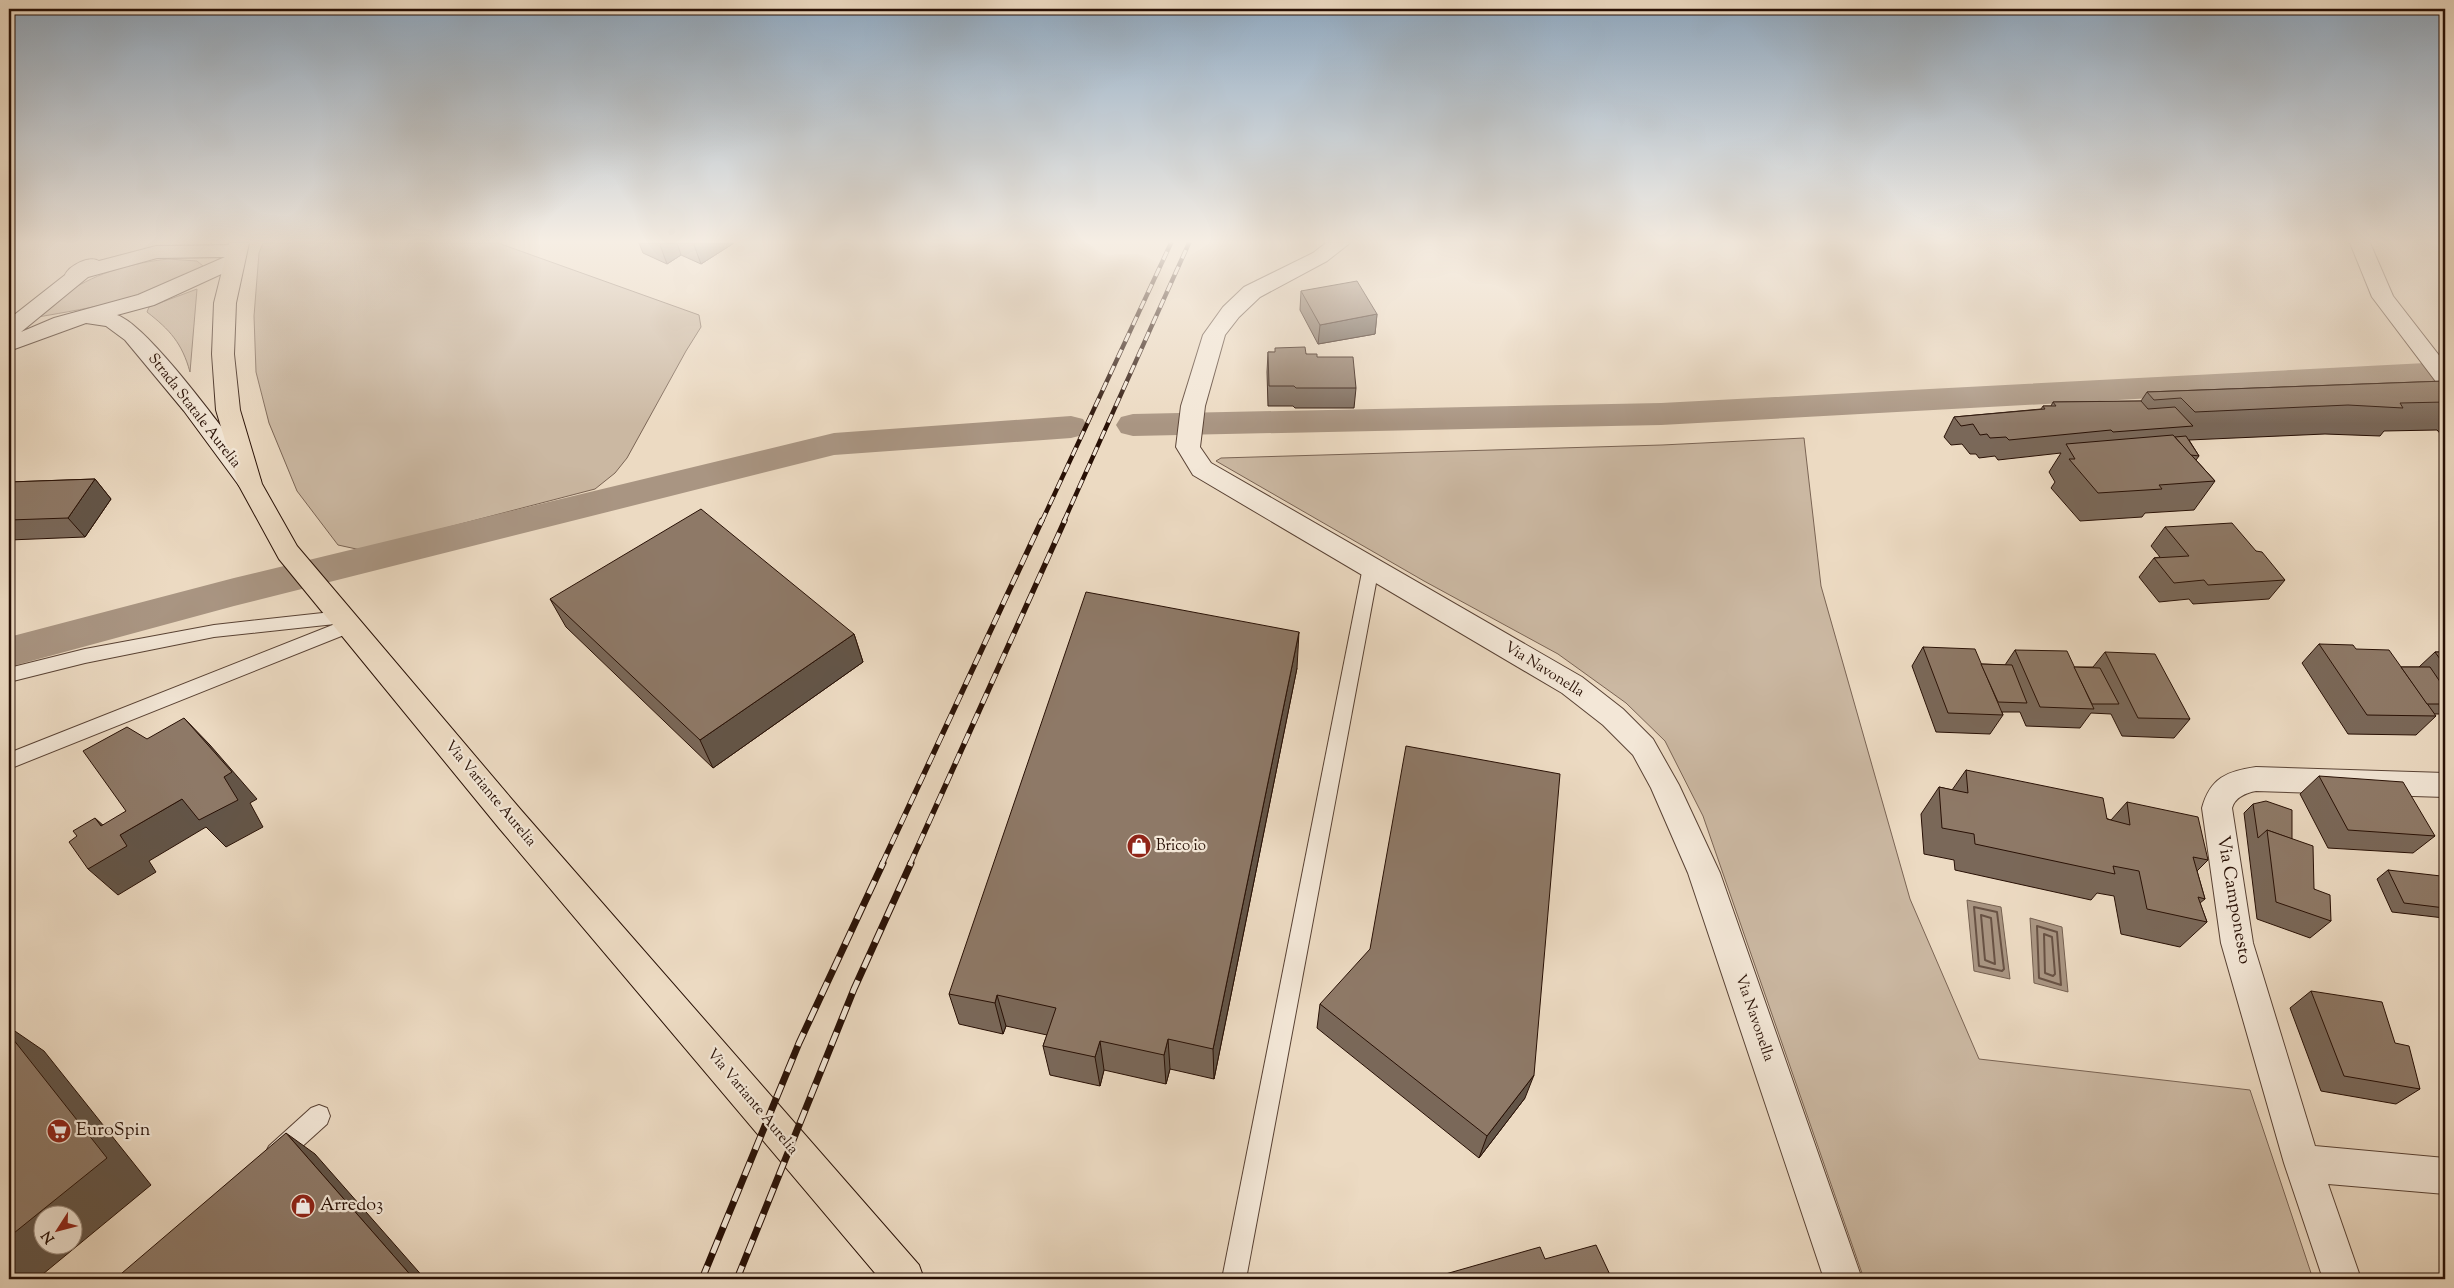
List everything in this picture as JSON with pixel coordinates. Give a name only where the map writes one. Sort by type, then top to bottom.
[{"type":"main road","name":"Via Variante Aurelia","points":[[224,303],[223,354],[228,410],[250,482],[288,552],[536,849],[905,1279]]},
{"type":"street","points":[[9,330],[41,303]]},
{"type":"street","name":"Strada Statale Aurelia","points":[[9,344],[28,335],[135,303]]},
{"type":"street","name":"Via Navonella","points":[[1240,303],[1231,312],[1214,335],[1193,406],[1188,447],[1202,469],[1572,685],[1613,717],[1643,747],[1664,785],[1704,873],[1843,1279]]},
{"type":"street","points":[[2388,303],[2439,370]]},
{"type":"street","name":"Strada Statale Aurelia","points":[[86,317],[112,320],[133,335],[192,406],[250,482]]},
{"type":"street","name":"Via Camponesto","points":[[2342,1279],[2302,1163],[2237,943],[2217,808],[2220,796],[2238,782],[2256,779],[2445,784]]},
{"type":"street","points":[[2302,1163],[2445,1176]]},
{"type":"lane","points":[[1234,1279],[1371,567]]},
{"type":"lane","points":[[9,676],[85,656],[214,631],[338,613]]},
{"type":"lane","points":[[9,761],[338,613]]},
{"type":"lane","points":[[261,1168],[319,1116]]},
{"type":"shaded area","points":[[54,303],[110,303],[80,310],[38,317]]},
{"type":"shaded area","points":[[159,303],[196,303],[190,372],[179,345],[169,331],[147,312],[149,307]]},
{"type":"shaded area","points":[[255,303],[666,303],[699,315],[701,327],[627,458],[615,473],[595,489],[361,550],[338,545],[297,491],[269,423],[256,372]]},
{"type":"shaded area","points":[[1804,438],[1821,586],[1910,899],[1979,1059],[2250,1090],[2313,1279],[1864,1279],[1703,816],[1665,741],[1626,703],[1558,654],[1424,581],[1216,461],[1221,458],[1662,445]]},
{"type":"water","points":[[1967,900],[2001,907],[2010,979],[1974,971]]},
{"type":"water","points":[[2030,918],[2062,927],[2068,992],[2034,983]]},
{"type":"building","points":[[1308,303],[1370,303],[1377,314],[1320,325]]},
{"type":"building","points":[[1305,347],[1306,354],[1317,354],[1317,357],[1353,357],[1356,388],[1269,386],[1268,352],[1275,352],[1275,348]]},
{"type":"building","points":[[2445,381],[2445,402],[2400,403],[2403,408],[2348,405],[2195,412],[2181,398],[2154,400],[2147,392]]},
{"type":"building","points":[[2141,401],[2148,409],[2175,407],[2193,426],[2113,432],[2111,430],[2009,440],[2006,437],[1990,438],[1987,434],[1980,435],[1973,424],[1961,426],[1954,417],[2045,409],[2043,406],[2056,406],[2053,402]]},
{"type":"building","points":[[2173,435],[2215,481],[2159,485],[2162,489],[2098,493],[2069,459],[2075,459],[2066,444]]},
{"type":"building","points":[[2186,436],[2199,456],[2191,455],[2175,437]]},
{"type":"building","points":[[95,479],[68,518],[9,520],[9,482]]},
{"type":"building","points":[[701,509],[854,634],[700,740],[550,599]]},
{"type":"building","points":[[2232,523],[2256,551],[2262,552],[2285,580],[2208,585],[2204,580],[2174,583],[2154,558],[2189,556],[2165,527]]},
{"type":"building","name":"Brico io","points":[[1086,592],[1299,632],[1213,1049],[1168,1039],[1164,1055],[1100,1041],[1095,1057],[1043,1046],[1056,1008],[997,995],[995,1003],[949,994]]},
{"type":"building","points":[[2319,644],[2353,645],[2356,649],[2389,650],[2436,716],[2367,715]]},
{"type":"building","points":[[1923,647],[1975,649],[2003,715],[1948,713]]},
{"type":"building","points":[[2015,650],[2067,651],[2094,709],[2040,707]]},
{"type":"building","points":[[2105,652],[2155,654],[2190,719],[2138,718]]},
{"type":"building","points":[[2435,652],[2445,652],[2445,666]]},
{"type":"building","points":[[1981,664],[2012,665],[2027,703],[1998,702]]},
{"type":"building","points":[[2074,667],[2100,668],[2119,704],[2092,704]]},
{"type":"building","points":[[2401,667],[2430,667],[2445,689],[2445,704],[2427,704]]},
{"type":"building","points":[[184,718],[232,772],[224,777],[238,800],[199,820],[182,799],[120,835],[127,846],[88,869],[69,842],[77,836],[73,831],[95,818],[101,826],[126,811],[83,751],[127,727],[147,739]]},
{"type":"building","points":[[1406,746],[1560,774],[1534,1075],[1487,1136],[1320,1004],[1370,949]]},
{"type":"building","points":[[1966,770],[2103,798],[2107,819],[2130,825],[2127,802],[2198,817],[2208,860],[2193,857],[2205,899],[2198,897],[2207,922],[2147,909],[2139,871],[2113,866],[2115,874],[1975,844],[1974,834],[1942,828],[1939,787],[1968,793]]},
{"type":"building","points":[[2319,776],[2403,782],[2435,836],[2348,830]]},
{"type":"building","points":[[2266,801],[2292,810],[2292,839],[2267,830],[2258,838],[2253,804]]},
{"type":"building","points":[[2267,830],[2313,846],[2314,889],[2330,895],[2331,921],[2276,902]]},
{"type":"building","points":[[2388,870],[2441,876],[2445,886],[2445,908],[2404,903]]},
{"type":"building","points":[[2311,991],[2382,1002],[2395,1043],[2409,1046],[2420,1089],[2344,1076]]},
{"type":"building","points":[[9,1034],[107,1158],[47,1206],[32,1206],[32,1218],[9,1237]]},
{"type":"building","points":[[286,1133],[414,1279],[115,1279]]},
{"type":"building","points":[[1596,1245],[1612,1279],[1428,1279],[1540,1247],[1545,1259]]},
{"type":"waterway","points":[[1133,425],[1661,414],[2445,372]]},
{"type":"waterway","points":[[9,652],[234,592],[834,444],[1071,427]]},
{"type":"railway","points":[[1042,521],[1143,303]]},
{"type":"railway","points":[[1064,521],[1162,303]]},
{"type":"railway","points":[[882,864],[1042,520]]},
{"type":"railway","points":[[910,864],[1065,520]]},
{"type":"railway","points":[[702,1279],[799,1043],[883,863]]},
{"type":"railway","points":[[737,1279],[854,989],[911,863]]},
{"type":"place","name":"Brico io","points":[[1139,846]]},
{"type":"place","name":"EuroSpin","points":[[59,1131]]},
{"type":"place","name":"Arredo3","points":[[303,1206]]}]
